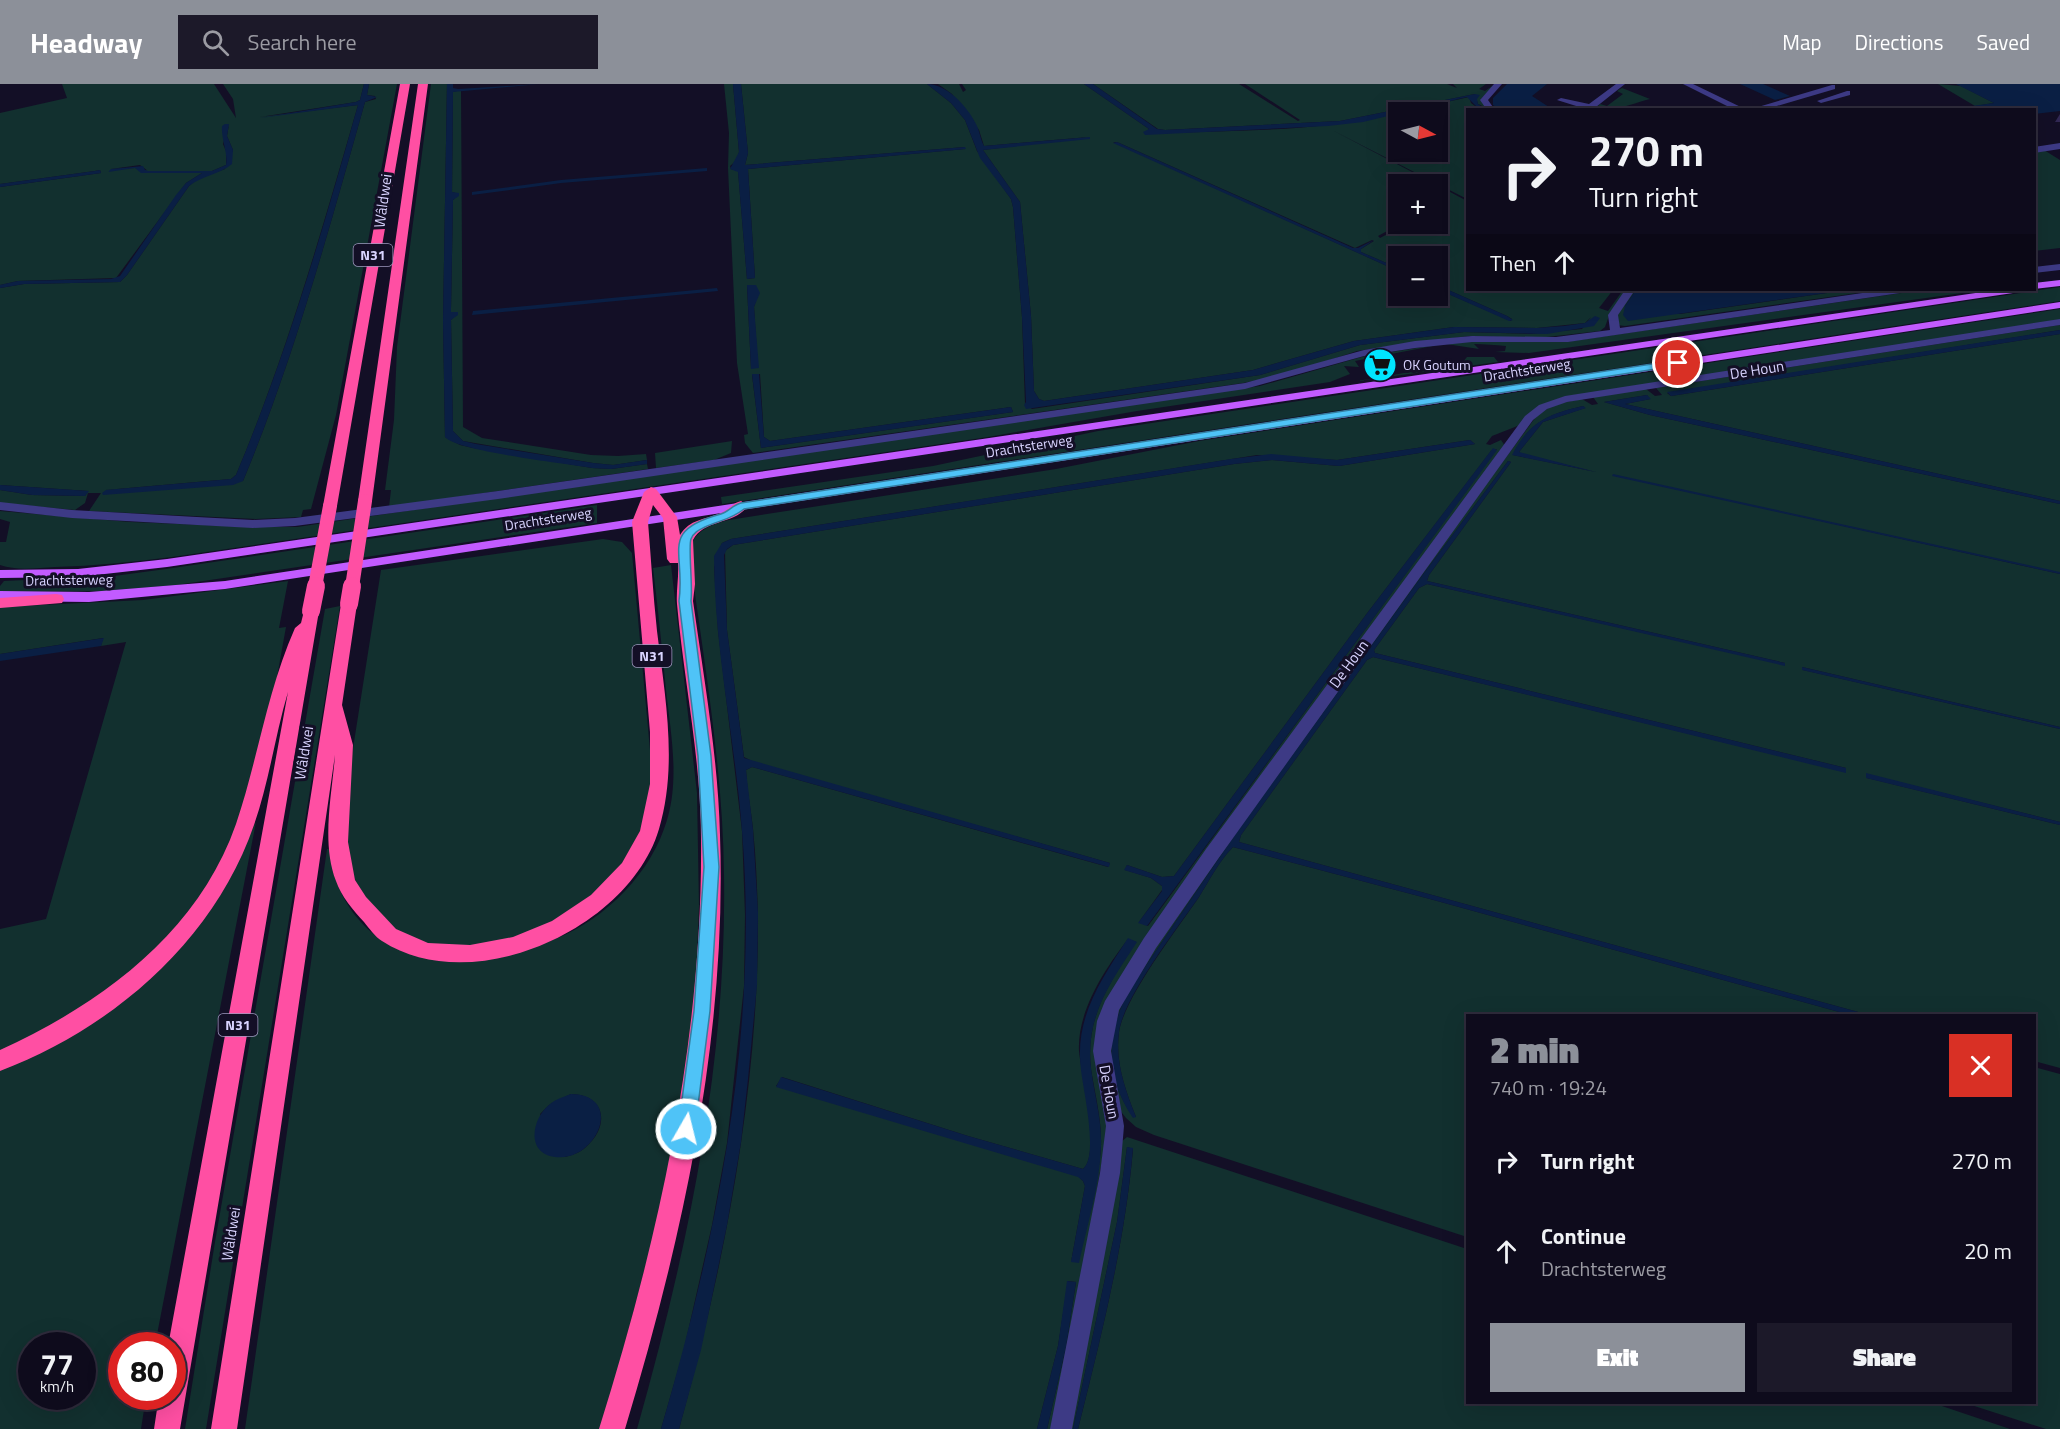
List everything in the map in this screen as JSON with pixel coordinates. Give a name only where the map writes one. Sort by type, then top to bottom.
[{"type":"highway","name":"Wâldwei","points":[[183,1332],[405,84]]},
{"type":"highway","name":"Wâldwei","points":[[224,1429],[365,501],[423,84]]},
{"type":"highway","points":[[651,492],[670,517]]},
{"type":"highway","points":[[640,522],[651,492]]},
{"type":"highway","name":"N31","points":[[612,1429],[633,1365],[675,1192],[702,1011],[711,867],[710,822],[685,601],[687,585],[684,550],[687,534],[700,524],[727,517],[741,506]]},
{"type":"highway","name":"N31","points":[[670,517],[678,586],[685,601]]},
{"type":"highway","name":"N31","points":[[334,705],[344,745],[339,815],[340,848],[345,880],[368,919],[397,940],[413,947],[449,953],[503,949],[542,938],[565,926],[594,906],[622,879],[642,849],[654,817],[657,799],[659,729],[640,522]]},
{"type":"highway","points":[[0,603],[56,599]]},
{"type":"highway","name":"N31","points":[[0,1061],[61,1031],[125,988],[160,957],[206,904],[229,866],[245,825],[288,657],[311,610]]},
{"type":"highway","name":"Wâldwei","points":[[167,1429],[170,1410]]},
{"type":"main road","points":[[2036,286],[2060,283]]},
{"type":"main road","name":"Drachtsterweg","points":[[0,574],[55,574],[136,568],[2006,291]]},
{"type":"main road","name":"Drachtsterweg","points":[[0,596],[56,599],[205,587],[2060,305]]},
{"type":"street","points":[[1490,108],[1484,100],[1498,84]]},
{"type":"street","points":[[1561,100],[1593,108],[1621,84]]},
{"type":"street","points":[[1687,84],[1739,108]]},
{"type":"street","points":[[1758,108],[1828,86],[1847,93],[1808,104]]},
{"type":"street","points":[[2036,150],[2060,146]]},
{"type":"street","points":[[2036,270],[2060,267]]},
{"type":"street","points":[[1616,331],[1611,325],[1611,318],[1629,291]]},
{"type":"street","name":"Drachtsterweg","points":[[0,506],[72,514],[185,521],[253,524],[295,522],[498,495],[1245,386],[1287,377],[1353,355],[1405,346],[1474,339],[1554,340],[1893,291]]},
{"type":"street","name":"De Houn","points":[[1061,1429],[1110,1173],[1115,1126],[1102,1051],[1106,1021],[1112,1007],[1150,943],[1206,863],[1529,418],[1543,407],[1565,399],[2060,322]]},
{"type":"green space","points":[[62,84],[214,84],[236,118],[233,99],[223,84],[364,84],[360,100],[356,102],[260,117],[358,105],[287,339],[236,475],[231,479],[106,490],[243,481],[295,341],[365,102],[376,99],[375,96],[367,95],[369,84],[397,84],[336,415],[311,509],[303,510],[301,517],[256,519],[89,511],[101,493],[88,493],[85,503],[75,510],[0,503],[0,490],[32,495],[85,496],[88,491],[0,485],[0,288],[24,284],[120,282],[189,186],[197,179],[225,169],[233,150],[227,136],[229,124],[223,144],[226,151],[226,165],[212,171],[151,171],[202,173],[186,183],[116,278],[18,281],[0,285],[0,187],[101,173],[100,170],[0,184],[0,113],[67,98]],"holes":[[[140,165],[147,170],[135,168],[111,169]]]},
{"type":"green space","points":[[431,84],[447,84],[443,321],[445,437],[460,445],[473,448],[592,468],[611,469],[647,464],[648,469],[389,507],[391,490],[385,490],[394,420],[397,347]]},
{"type":"green space","points":[[724,84],[733,84],[739,152],[737,160],[730,166],[731,169],[738,171],[747,279],[755,278],[748,169],[965,149],[965,147],[745,165],[748,153],[741,84],[927,84],[951,103],[965,120],[977,151],[1011,199],[1022,317],[1025,404],[1032,409],[1260,375],[1360,345],[1464,332],[1531,334],[1582,329],[1591,317],[1585,323],[1537,328],[1454,327],[1354,341],[1253,370],[1044,401],[1039,399],[1034,391],[1031,316],[1020,202],[983,150],[1089,137],[984,146],[979,130],[952,94],[938,84],[959,84],[963,92],[966,90],[962,84],[1084,84],[1149,129],[1145,134],[1304,127],[1388,115],[1388,159],[1332,130],[1388,159],[1388,162],[1393,162],[1416,174],[1388,174],[1388,231],[1378,236],[1380,238],[1388,234],[1448,234],[1448,191],[1466,200],[1466,291],[1612,291],[1599,308],[1608,311],[1622,291],[1626,291],[1610,313],[1605,327],[1600,331],[1538,338],[1469,336],[1404,344],[1357,351],[1284,375],[1243,383],[753,453],[745,443],[744,435],[748,434],[737,363],[728,168],[729,133]],"holes":[[[1113,142],[1355,248],[1372,240],[1374,241],[1361,249],[1361,252],[1388,264],[1388,246],[1448,246],[1448,290],[1512,319],[1511,321],[1448,294],[1448,306],[1388,306],[1388,266]],[[747,286],[756,301],[754,307],[758,368],[751,368]],[[760,374],[764,437],[770,441],[1011,407],[1013,412],[761,448],[752,375]]]},
{"type":"green space","points":[[1093,84],[1239,84],[1298,121],[1300,120],[1245,84],[1447,84],[1457,88],[1453,84],[1486,84],[1479,89],[1485,91],[1495,84],[1481,99],[1488,108],[1478,104],[1475,94],[1435,102],[1388,102],[1388,111],[1340,121],[1158,129]]},
{"type":"green space","points":[[1938,84],[1961,86],[1994,103],[1975,106]]},
{"type":"green space","points":[[1622,88],[1650,99],[1616,108],[1598,106],[1600,104],[1607,106],[1623,94],[1617,91]]},
{"type":"green space","points":[[461,90],[463,427],[482,438],[591,455],[646,454],[647,460],[613,465],[593,463],[463,441],[453,431],[451,320],[458,312],[451,312],[453,200],[459,194],[452,192],[453,92]]},
{"type":"green space","points":[[1469,97],[1471,103],[1478,108],[1466,108],[1466,198],[1448,189],[1448,174],[1418,174],[1395,162],[1448,162],[1447,102]]},
{"type":"green space","points":[[2044,150],[2060,160],[2060,248],[2036,251],[2036,152]]},
{"type":"green space","points":[[2060,287],[2060,301],[722,504],[721,497],[933,466],[1098,431]]},
{"type":"green space","points":[[1631,291],[1635,291],[1625,306],[1680,314],[1841,291],[1872,291],[1625,326],[1617,325],[1616,313]]},
{"type":"green space","points":[[1915,291],[1977,291],[1529,353],[1495,352],[1505,351],[1506,346],[1474,344],[1479,349],[1446,344],[1474,341],[1565,342]]},
{"type":"green space","points":[[2060,309],[2060,320],[1563,397],[1540,406],[1520,425],[1492,436],[1486,444],[1490,445],[1501,440],[1505,446],[1107,1005],[1108,1126],[1055,1429],[1047,1429],[1066,1347],[1076,1282],[1068,1281],[1058,1346],[1037,1429],[679,1429],[711,1303],[724,1239],[746,1110],[753,1045],[758,915],[754,840],[746,770],[752,767],[1108,867],[1110,863],[754,762],[744,757],[727,630],[725,551],[733,545],[1234,464],[1272,460],[1339,466],[1475,444],[1470,440],[1337,460],[1257,455],[731,539],[722,543],[714,567],[718,631],[742,831],[745,915],[744,986],[727,1143],[712,1225],[684,1349],[661,1429],[637,1429],[673,1293],[688,1224],[701,1155],[719,1016],[723,946],[723,834],[716,752],[689,550],[692,543],[704,529],[729,520],[1056,469],[1199,441]],"holes":[[[1497,449],[1148,926],[1139,922],[1162,890],[1162,886],[1151,878],[1125,870],[1127,865],[1162,877],[1174,876],[1368,612],[1491,451]],[[1128,939],[1136,942],[1108,987],[1095,1017],[1092,1033],[1091,1069],[1101,1136],[1100,1161],[1094,1190],[1071,1262],[1085,1186],[1078,1176],[776,1086],[782,1077],[968,1136],[1083,1169],[1088,1161],[1090,1131],[1079,1051],[1080,1036],[1094,991]]]},
{"type":"green space","points":[[2060,325],[2060,330],[1667,393],[1671,396],[2060,334],[2060,501],[1625,404],[1650,399],[1647,395],[1604,402],[1650,415],[2060,504],[2060,573],[1613,475],[2060,574],[2060,727],[1802,667],[1803,670],[2060,729],[2060,822],[1866,774],[1867,778],[2060,825],[2060,1068],[2036,1062],[2036,1014],[1865,1014],[1239,842],[1241,835],[1367,660],[1373,657],[1846,772],[1846,768],[1375,653],[1374,650],[1419,588],[1427,584],[1785,665],[1785,663],[1427,581],[1429,575],[1511,462],[1508,461],[1236,833],[1130,989],[1116,1021],[1112,1053],[1117,1085],[1133,1117],[1136,1117],[1125,1086],[1118,1054],[1119,1032],[1123,1018],[1153,963],[1233,847],[1846,1014],[1466,1014],[1466,1237],[1154,1135],[1136,1127],[1119,1109],[1111,1084],[1108,1037],[1111,1022],[1123,994],[1216,856],[1538,414],[1556,404],[1582,399],[1592,405],[1598,404],[1593,397],[1646,389],[1655,396],[1662,395],[1656,388]],"holes":[[[1583,406],[1585,408],[1543,422],[1519,452],[1596,472],[1513,455],[1526,435],[1541,421],[1560,412]]]},
{"type":"green space","points":[[1443,344],[1355,361],[1359,367],[1344,366],[1350,374],[1330,382],[1137,411],[988,437],[172,557],[99,565],[13,568],[0,565],[0,542],[6,542],[10,522],[0,519],[0,511],[130,522],[297,527],[1260,386],[1365,356]]},
{"type":"green space","points":[[1467,357],[1494,357],[1498,362],[1357,381],[1445,366],[1451,363],[1462,363]]},
{"type":"green space","points":[[732,441],[731,453],[714,460],[656,468],[655,453]]},
{"type":"green space","points":[[597,505],[597,523],[176,585],[102,591],[0,592],[0,586],[4,581],[114,576]]},
{"type":"green space","points":[[603,539],[622,542],[632,553],[651,761],[651,793],[644,821],[633,849],[608,884],[569,914],[521,936],[483,945],[437,945],[413,940],[384,922],[357,886],[346,851],[349,774],[381,570]]},
{"type":"green space","points":[[671,565],[697,793],[699,906],[695,1003],[668,1182],[602,1429],[245,1429],[327,849],[332,849],[338,885],[353,913],[376,936],[403,951],[418,956],[434,959],[448,958],[546,942],[565,935],[601,913],[632,883],[656,848],[664,829],[672,795],[672,742],[653,568]],"holes":[[[571,1094],[591,1100],[601,1113],[599,1130],[584,1149],[565,1157],[540,1114],[549,1105]]]},
{"type":"green space","points":[[288,581],[279,628],[286,627],[275,688],[231,848],[178,931],[89,1007],[0,1053],[0,929],[46,919],[126,642],[101,646],[103,638],[0,654],[0,607],[143,600]]},
{"type":"green space","points":[[340,606],[206,1429],[185,1429],[215,1242],[325,609]]},
{"type":"green space","points":[[256,822],[158,1332],[108,1332],[108,1410],[144,1410],[141,1429],[0,1429],[0,1068],[85,1023],[229,878]]},
{"type":"green space","points":[[2036,1068],[2060,1074],[2060,1429],[2046,1429],[1968,1404],[2036,1404]]},
{"type":"green space","points":[[1127,1137],[1466,1249],[1466,1404],[1936,1404],[2010,1429],[1078,1429],[1118,1255],[1133,1149],[1127,1147],[1117,1222],[1073,1429],[1067,1429],[1121,1142]]},
{"type":"water","points":[[364,84],[369,84],[367,95],[377,97],[365,102],[295,341],[243,481],[233,485],[103,495],[102,493],[106,490],[231,479],[236,475],[287,339],[358,105],[260,118],[356,102],[360,100]]},
{"type":"water","points":[[447,84],[453,84],[453,88],[458,89],[539,84],[453,92],[452,192],[459,193],[459,196],[453,200],[451,312],[458,312],[458,315],[451,320],[453,431],[463,441],[476,444],[593,463],[613,465],[647,460],[647,464],[611,469],[592,468],[490,452],[453,442],[445,437],[443,321]]},
{"type":"water","points":[[733,84],[741,84],[748,153],[745,165],[965,147],[966,149],[748,169],[755,278],[747,279],[738,172],[730,169],[739,152]]},
{"type":"water","points":[[927,84],[942,88],[962,103],[976,124],[984,146],[1090,137],[1090,139],[983,150],[1020,202],[1031,316],[1034,391],[1039,399],[1044,401],[1253,370],[1354,341],[1454,327],[1537,328],[1585,323],[1595,316],[1600,318],[1594,326],[1547,334],[1464,332],[1360,345],[1260,375],[1026,409],[1024,405],[1026,402],[1022,317],[1011,199],[980,158],[965,120],[951,103]]},
{"type":"water","points":[[1084,84],[1093,84],[1157,129],[1165,130],[1340,121],[1388,111],[1388,116],[1363,122],[1328,126],[1145,135],[1143,132],[1149,129]]},
{"type":"water","points":[[1507,84],[1547,84],[1532,96],[1550,108],[1498,108],[1493,105],[1493,98]]},
{"type":"water","points":[[1740,84],[1763,84],[1790,96],[1775,100]]},
{"type":"water","points":[[1956,84],[2060,84],[2060,111],[2036,114],[2036,108],[1958,108],[1994,103]]},
{"type":"water","points":[[1475,94],[1480,95],[1477,99],[1478,104],[1484,108],[1478,108],[1467,97],[1435,102]]},
{"type":"water","points":[[229,124],[227,136],[233,150],[232,164],[189,186],[120,282],[24,284],[0,288],[0,285],[18,281],[111,279],[120,276],[176,195],[186,183],[202,173],[141,173],[135,168],[108,172],[111,169],[143,166],[148,171],[212,171],[226,165],[222,131],[222,126]]},
{"type":"water","points":[[1117,142],[1353,248],[1374,240],[1361,249],[1361,252],[1388,264],[1388,267],[1113,143]]},
{"type":"water","points":[[707,168],[707,171],[561,183],[472,195],[472,192],[561,180]]},
{"type":"water","points":[[100,170],[101,173],[0,187],[0,184]]},
{"type":"water","points":[[747,285],[756,285],[760,293],[754,307],[759,368],[751,369]]},
{"type":"water","points":[[717,288],[718,291],[472,315],[473,311]]},
{"type":"water","points":[[1448,290],[1513,320],[1509,321],[1448,294]]},
{"type":"water","points":[[1635,291],[1841,291],[1628,321],[1623,315],[1625,306]]},
{"type":"water","points":[[2060,330],[2060,334],[1671,396],[1667,392]]},
{"type":"water","points":[[752,374],[759,374],[764,437],[770,441],[1011,407],[1013,412],[761,448]]},
{"type":"water","points":[[1647,395],[1651,399],[1625,404],[2060,501],[2060,504],[1650,415],[1604,402]]},
{"type":"water","points":[[1583,406],[1586,408],[1543,422],[1519,452],[1596,472],[1512,455],[1525,435],[1541,421],[1560,412]]},
{"type":"water","points":[[1470,440],[1475,444],[1339,466],[1272,460],[1234,464],[733,545],[727,549],[724,555],[727,630],[744,758],[1110,863],[1109,867],[752,767],[746,770],[753,830],[758,913],[757,985],[741,1142],[727,1225],[701,1350],[679,1429],[661,1429],[700,1283],[716,1208],[739,1058],[746,907],[739,797],[717,625],[714,556],[722,543],[731,539],[1231,459],[1271,454],[1337,460]]},
{"type":"water","points":[[1493,448],[1497,450],[1147,926],[1138,923],[1162,891],[1162,886],[1151,878],[1124,870],[1127,865],[1162,877],[1174,876],[1368,612]]},
{"type":"water","points":[[1508,461],[1511,462],[1429,575],[1427,581],[1785,663],[1785,666],[1427,584],[1419,588],[1374,650],[1375,653],[1846,768],[1846,773],[1373,657],[1367,660],[1241,835],[1239,842],[1865,1014],[1846,1014],[1233,847],[1153,963],[1130,1001],[1123,1018],[1119,1032],[1118,1054],[1125,1086],[1136,1117],[1133,1118],[1117,1086],[1112,1054],[1116,1021],[1130,989],[1236,833]]},
{"type":"water","points":[[1613,474],[2060,572],[2060,574],[1612,476]]},
{"type":"water","points":[[0,485],[89,491],[85,496],[32,495],[0,490]]},
{"type":"water","points":[[104,638],[101,646],[0,661],[0,654]]},
{"type":"water","points":[[1802,667],[2060,727],[2060,729],[1802,670]]},
{"type":"water","points":[[1866,773],[2060,822],[2060,825],[1866,778]]},
{"type":"water","points":[[1128,938],[1137,942],[1109,986],[1092,1033],[1091,1068],[1099,1116],[1101,1146],[1096,1190],[1079,1263],[1071,1262],[1085,1186],[1078,1177],[776,1087],[781,1077],[968,1136],[1083,1169],[1088,1162],[1090,1137],[1081,1070],[1082,1033],[1086,1016],[1099,985]]},
{"type":"water","points":[[571,1094],[588,1097],[597,1105],[601,1116],[599,1128],[593,1140],[583,1150],[570,1156],[555,1157],[545,1154],[535,1142],[534,1134],[539,1118],[552,1102]]},
{"type":"water","points":[[1127,1147],[1133,1148],[1118,1254],[1078,1429],[1073,1429],[1117,1222]]},
{"type":"water","points":[[1067,1281],[1076,1282],[1066,1347],[1047,1429],[1037,1429],[1058,1346]]},
{"type":"place","name":"OK Goutum","points":[[1380,365]]},
{"type":"route","points":[[686,1129],[702,1011],[711,867],[710,822],[704,756],[685,601],[687,585],[684,540],[692,529],[700,524],[727,517],[741,506],[1678,363]]}]
